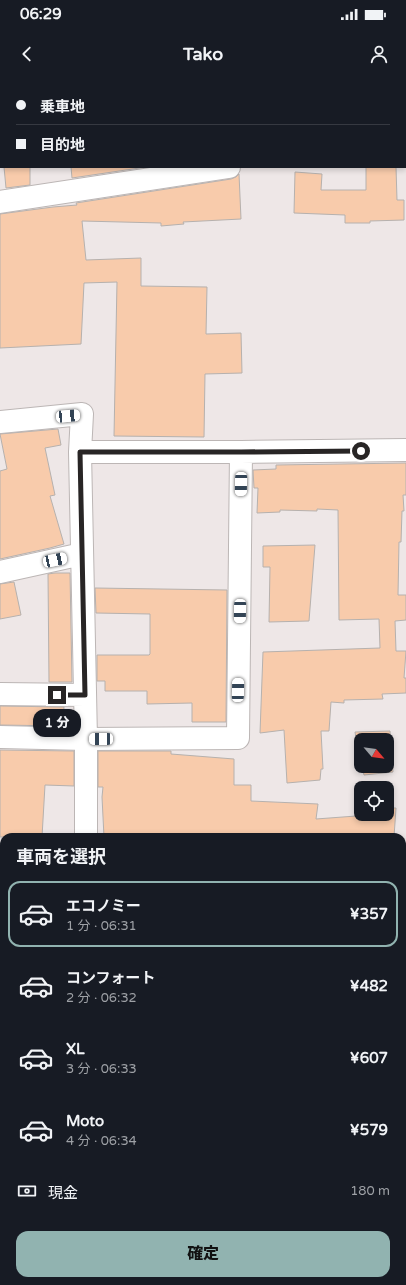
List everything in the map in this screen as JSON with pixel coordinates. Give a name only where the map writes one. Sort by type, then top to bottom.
[{"type":"street","points":[[0,202],[221,168]]},
{"type":"street","points":[[0,422],[82,414],[80,452],[86,739],[86,833]]},
{"type":"street","points":[[80,452],[406,450]]},
{"type":"street","points":[[0,737],[86,739],[238,738],[241,452]]},
{"type":"street","points":[[0,572],[82,554]]},
{"type":"street","points":[[0,694],[85,695]]},
{"type":"building","points":[[4,168],[30,168],[30,185],[6,188]]},
{"type":"building","points":[[71,168],[139,168],[72,178]]},
{"type":"building","points":[[366,168],[396,168],[397,200],[404,200],[404,220],[370,221],[370,223],[345,223],[345,215],[294,213],[295,172],[322,174],[321,190],[366,190]]},
{"type":"building","points":[[239,174],[241,219],[183,222],[184,224],[161,226],[161,223],[82,221],[86,260],[141,258],[141,286],[207,287],[206,334],[241,333],[242,373],[205,374],[204,437],[114,436],[117,282],[84,283],[81,344],[0,348],[0,214],[77,205],[76,203],[231,179]]},
{"type":"building","points":[[58,429],[61,445],[45,448],[55,495],[50,496],[64,544],[0,559],[0,471],[7,469],[0,434]]},
{"type":"building","points":[[406,463],[406,495],[403,495],[404,511],[402,511],[401,542],[399,542],[398,595],[406,595],[406,620],[395,621],[396,651],[406,651],[404,678],[406,678],[406,693],[382,694],[383,699],[344,700],[344,703],[331,702],[329,731],[321,731],[323,769],[321,769],[320,780],[287,783],[284,730],[260,733],[263,652],[380,648],[379,619],[339,620],[338,510],[280,510],[280,512],[257,513],[258,488],[254,488],[253,470],[276,469],[276,465]]},
{"type":"building","points":[[315,545],[309,621],[269,622],[270,567],[263,567],[263,546]]},
{"type":"building","points":[[70,573],[72,682],[49,682],[48,574]]},
{"type":"building","points":[[14,582],[21,615],[0,619],[0,584]]},
{"type":"building","points":[[95,588],[227,590],[226,722],[192,722],[192,703],[147,704],[147,691],[105,691],[105,681],[97,681],[97,655],[149,655],[150,614],[96,613]]},
{"type":"building","points":[[0,706],[64,707],[63,726],[0,725]]},
{"type":"building","points":[[390,731],[390,733],[355,733]]},
{"type":"building","points":[[0,750],[74,751],[74,786],[45,785],[42,833],[0,833]]},
{"type":"building","points":[[98,751],[171,751],[171,754],[234,759],[234,785],[251,785],[251,801],[318,804],[316,819],[354,816],[354,821],[394,821],[394,808],[396,808],[394,833],[104,833],[103,787],[98,787]]},
{"type":"building","points":[[364,773],[383,773],[364,775]]},
{"type":"route","points":[[57,695],[85,695],[80,452],[361,451]]}]
